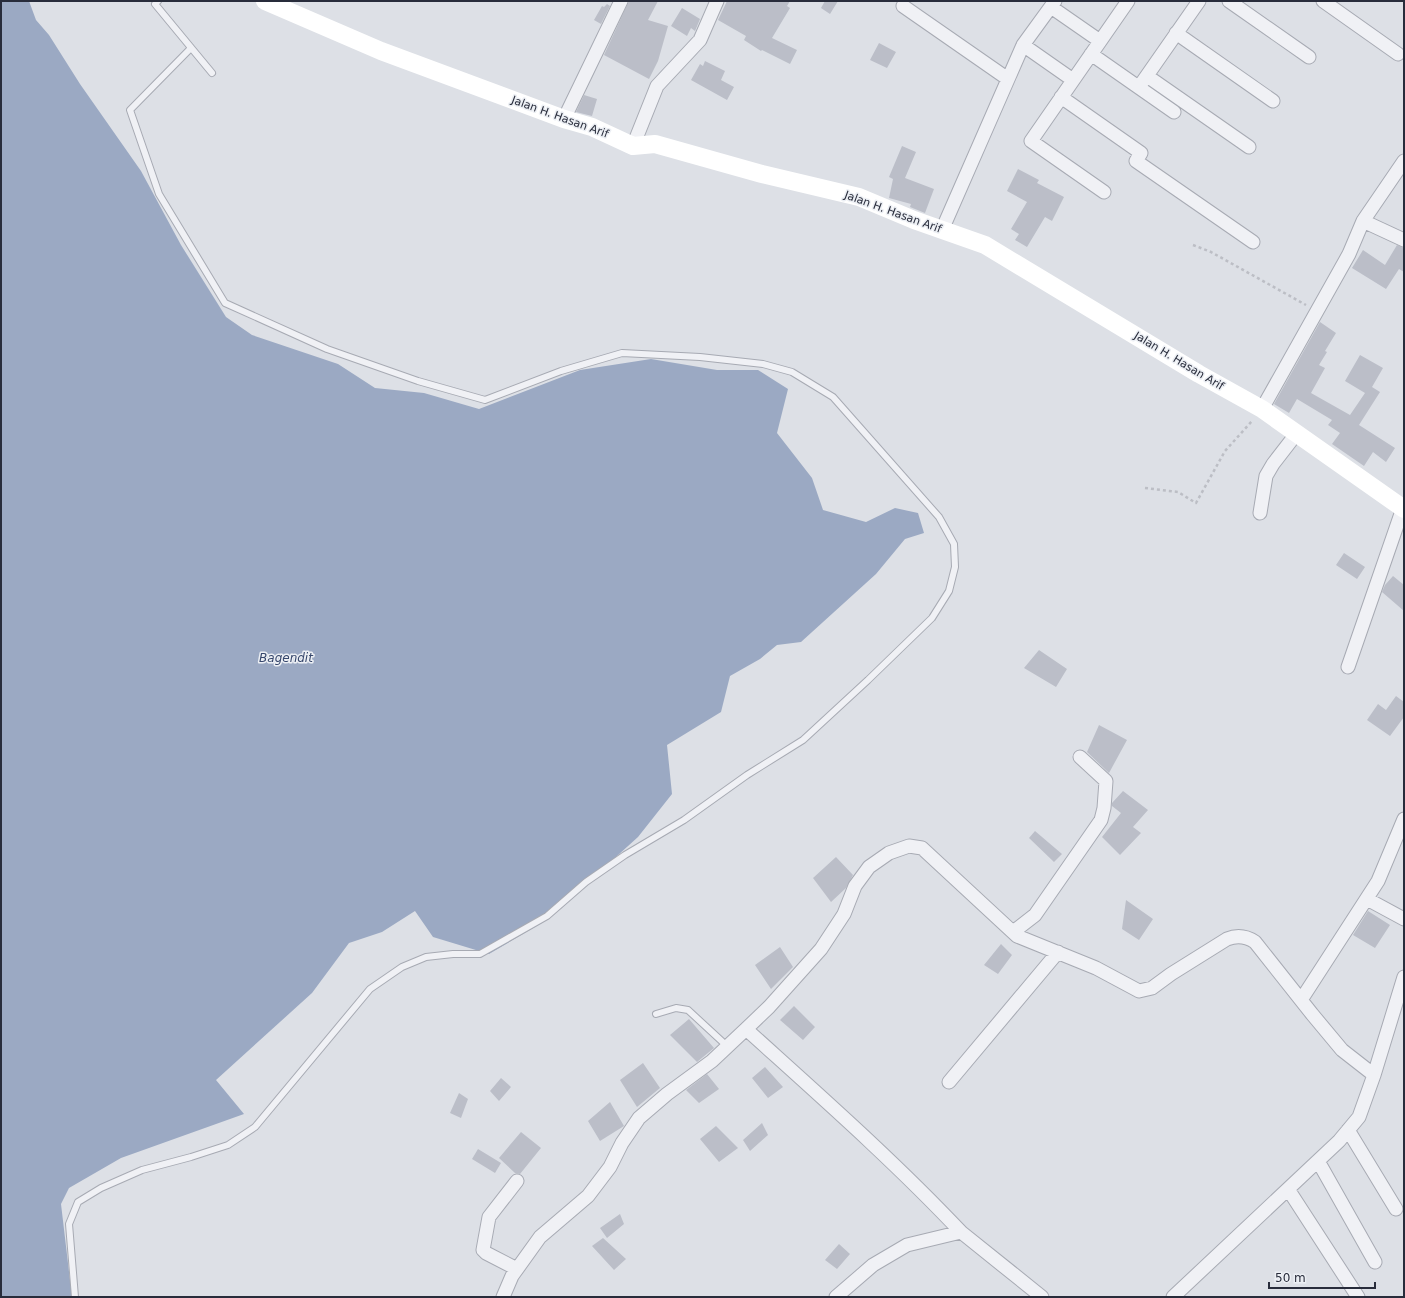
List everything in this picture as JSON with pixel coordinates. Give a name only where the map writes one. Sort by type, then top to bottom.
[{"type":"main road","name":"Jalan H. Hasan Arif","points":[[265,1],[381,51],[564,119],[592,127],[633,146],[655,144],[762,174],[859,197],[942,230],[985,244],[1199,374],[1262,409],[1403,508]]},
{"type":"street","points":[[564,119],[621,1]]},
{"type":"street","points":[[633,146],[657,86],[700,40],[716,1]]},
{"type":"street","points":[[1104,192],[1030,141],[1128,1]]},
{"type":"street","points":[[1139,87],[1199,1]]},
{"type":"street","points":[[1229,1],[1309,57]]},
{"type":"street","points":[[1322,1],[1398,54]]},
{"type":"street","points":[[942,230],[1023,45],[1053,4],[1100,41]]},
{"type":"street","points":[[903,6],[1008,79]]},
{"type":"street","points":[[1176,33],[1273,101]]},
{"type":"street","points":[[1023,45],[1073,80]]},
{"type":"street","points":[[1091,54],[1174,112]]},
{"type":"street","points":[[1146,76],[1249,147]]},
{"type":"street","points":[[1061,97],[1141,153],[1136,161],[1253,242]]},
{"type":"street","points":[[1262,409],[1349,254],[1363,221],[1404,161]]},
{"type":"street","points":[[1363,221],[1404,240]]},
{"type":"street","points":[[1260,513],[1266,476],[1273,464],[1296,434]]},
{"type":"street","points":[[1348,667],[1403,508]]},
{"type":"street","points":[[1013,932],[1035,915],[1101,820],[1104,808],[1106,781],[1080,757]]},
{"type":"street","points":[[1301,1000],[1378,881],[1404,819]]},
{"type":"street","points":[[503,1297],[512,1276],[540,1238],[588,1196],[610,1167],[622,1143],[639,1118],[667,1094],[712,1061],[769,1008],[821,949],[844,914],[855,886],[869,867],[889,853],[909,846],[922,848],[1017,936],[1096,968],[1139,991],[1152,988],[1171,974],[1227,939],[1232,937],[1248,937],[1255,942],[1342,1050],[1374,1075]]},
{"type":"street","points":[[1367,899],[1404,919]]},
{"type":"street","points":[[948,1082],[1058,952]]},
{"type":"street","points":[[1173,1297],[1318,1161],[1348,1130],[1358,1117],[1374,1075],[1404,977]]},
{"type":"street","points":[[746,1029],[816,1091],[925,1194],[961,1232],[1042,1297]]},
{"type":"street","points":[[1348,1130],[1396,1209]]},
{"type":"street","points":[[1318,1161],[1375,1262]]},
{"type":"street","points":[[517,1181],[490,1217],[484,1248],[486,1253],[517,1270]]},
{"type":"street","points":[[1288,1189],[1358,1297]]},
{"type":"street","points":[[836,1297],[873,1265],[907,1245],[961,1232]]},
{"type":"lane","points":[[155,2],[212,74]]},
{"type":"lane","points":[[75,1297],[69,1224],[78,1202],[101,1188],[142,1170],[191,1158],[228,1145],[255,1127],[370,989],[402,967],[426,957],[453,954],[480,954],[534,924],[547,916],[586,882],[625,855],[684,820],[746,775],[803,740],[932,618],[949,591],[955,567],[954,544],[939,517],[833,397],[792,372],[763,364],[700,357],[622,353],[561,371],[485,400],[418,381],[327,349],[225,303],[159,194],[130,110],[191,48]]},
{"type":"lane","points":[[656,1014],[676,1008],[688,1010],[727,1046]]},
{"type":"path","points":[[1194,246],[1211,252],[1317,311]]},
{"type":"path","points":[[1146,488],[1178,492],[1196,503],[1225,451],[1262,409]]},
{"type":"water","name":"Bagendit","points":[[1,1],[29,1],[36,20],[49,35],[80,84],[141,171],[181,245],[226,317],[252,335],[338,364],[375,388],[424,393],[479,409],[580,370],[651,359],[717,370],[758,370],[788,389],[777,433],[812,478],[823,510],[866,522],[895,508],[918,513],[924,533],[905,539],[876,574],[801,642],[777,645],[760,659],[730,676],[721,712],[667,745],[672,794],[638,837],[545,921],[489,954],[433,937],[415,911],[382,932],[349,943],[312,993],[216,1080],[244,1114],[121,1158],[69,1188],[61,1204],[72,1297],[1,1297]]},
{"type":"building","points":[[629,1],[658,1],[648,20],[668,26],[658,61],[649,79],[604,55]]},
{"type":"building","points":[[727,1],[790,1],[787,6],[790,8],[772,38],[797,50],[790,64],[762,50],[761,51],[744,40],[746,36],[718,20]]},
{"type":"building","points":[[825,1],[838,1],[830,14],[821,8]]},
{"type":"building","points":[[607,4],[610,6],[601,24],[594,20],[602,6],[604,7]]},
{"type":"building","points":[[682,8],[700,19],[695,31],[691,28],[687,36],[671,26]]},
{"type":"building","points":[[879,43],[896,52],[887,68],[870,60]]},
{"type":"building","points":[[705,61],[725,71],[721,80],[734,87],[727,100],[691,80],[700,64],[703,66]]},
{"type":"building","points":[[584,95],[597,99],[592,116],[576,112]]},
{"type":"building","points":[[902,146],[916,152],[905,178],[934,189],[925,213],[910,207],[911,204],[889,198],[893,179],[889,177]]},
{"type":"building","points":[[1018,169],[1039,180],[1037,183],[1064,197],[1052,221],[1045,217],[1027,247],[1015,240],[1019,234],[1011,229],[1027,202],[1007,191]]},
{"type":"building","points":[[1397,245],[1404,248],[1404,272],[1399,269],[1386,289],[1352,268],[1363,250],[1385,265]]},
{"type":"building","points":[[1320,322],[1336,333],[1325,351],[1327,352],[1319,365],[1325,368],[1311,393],[1350,415],[1365,393],[1345,381],[1360,355],[1383,368],[1372,387],[1380,392],[1359,425],[1395,448],[1386,462],[1373,452],[1364,466],[1332,444],[1340,433],[1328,425],[1332,420],[1297,399],[1289,413],[1274,404]]},
{"type":"building","points":[[1344,553],[1365,567],[1357,579],[1336,565]]},
{"type":"building","points":[[1393,576],[1404,585],[1404,611],[1382,592],[1385,585]]},
{"type":"building","points":[[1039,650],[1067,669],[1056,687],[1024,668]]},
{"type":"building","points":[[1396,696],[1404,702],[1404,717],[1390,736],[1367,720],[1378,704],[1386,710]]},
{"type":"building","points":[[1099,725],[1127,740],[1109,773],[1087,752]]},
{"type":"building","points":[[1123,791],[1148,810],[1133,827],[1141,833],[1120,855],[1102,837],[1121,813],[1112,806],[1112,803]]},
{"type":"building","points":[[1035,831],[1062,854],[1054,862],[1029,838]]},
{"type":"building","points":[[836,857],[853,875],[846,888],[831,902],[813,878]]},
{"type":"building","points":[[1126,900],[1153,919],[1139,940],[1122,929]]},
{"type":"building","points":[[1368,911],[1390,925],[1375,948],[1353,935]]},
{"type":"building","points":[[1001,944],[1012,955],[998,974],[984,965]]},
{"type":"building","points":[[780,947],[793,967],[771,989],[755,965]]},
{"type":"building","points":[[794,1006],[815,1027],[803,1040],[780,1020]]},
{"type":"building","points":[[689,1019],[714,1048],[697,1062],[670,1035]]},
{"type":"building","points":[[643,1063],[660,1088],[637,1107],[620,1080]]},
{"type":"building","points":[[765,1067],[783,1087],[768,1098],[752,1078]]},
{"type":"building","points":[[707,1074],[719,1089],[699,1103],[686,1090]]},
{"type":"building","points":[[501,1078],[511,1087],[499,1101],[490,1091]]},
{"type":"building","points":[[459,1093],[468,1099],[461,1118],[450,1113]]},
{"type":"building","points":[[610,1102],[624,1126],[600,1141],[588,1121]]},
{"type":"building","points":[[762,1123],[768,1135],[750,1151],[743,1140]]},
{"type":"building","points":[[716,1126],[738,1148],[719,1162],[700,1139]]},
{"type":"building","points":[[521,1132],[541,1148],[520,1174],[515,1173],[499,1158]]},
{"type":"building","points":[[478,1149],[501,1163],[495,1173],[472,1159]]},
{"type":"building","points":[[620,1214],[624,1224],[607,1238],[600,1228]]},
{"type":"building","points":[[603,1238],[626,1259],[614,1270],[592,1246]]},
{"type":"building","points":[[839,1244],[850,1254],[837,1269],[825,1260]]}]
